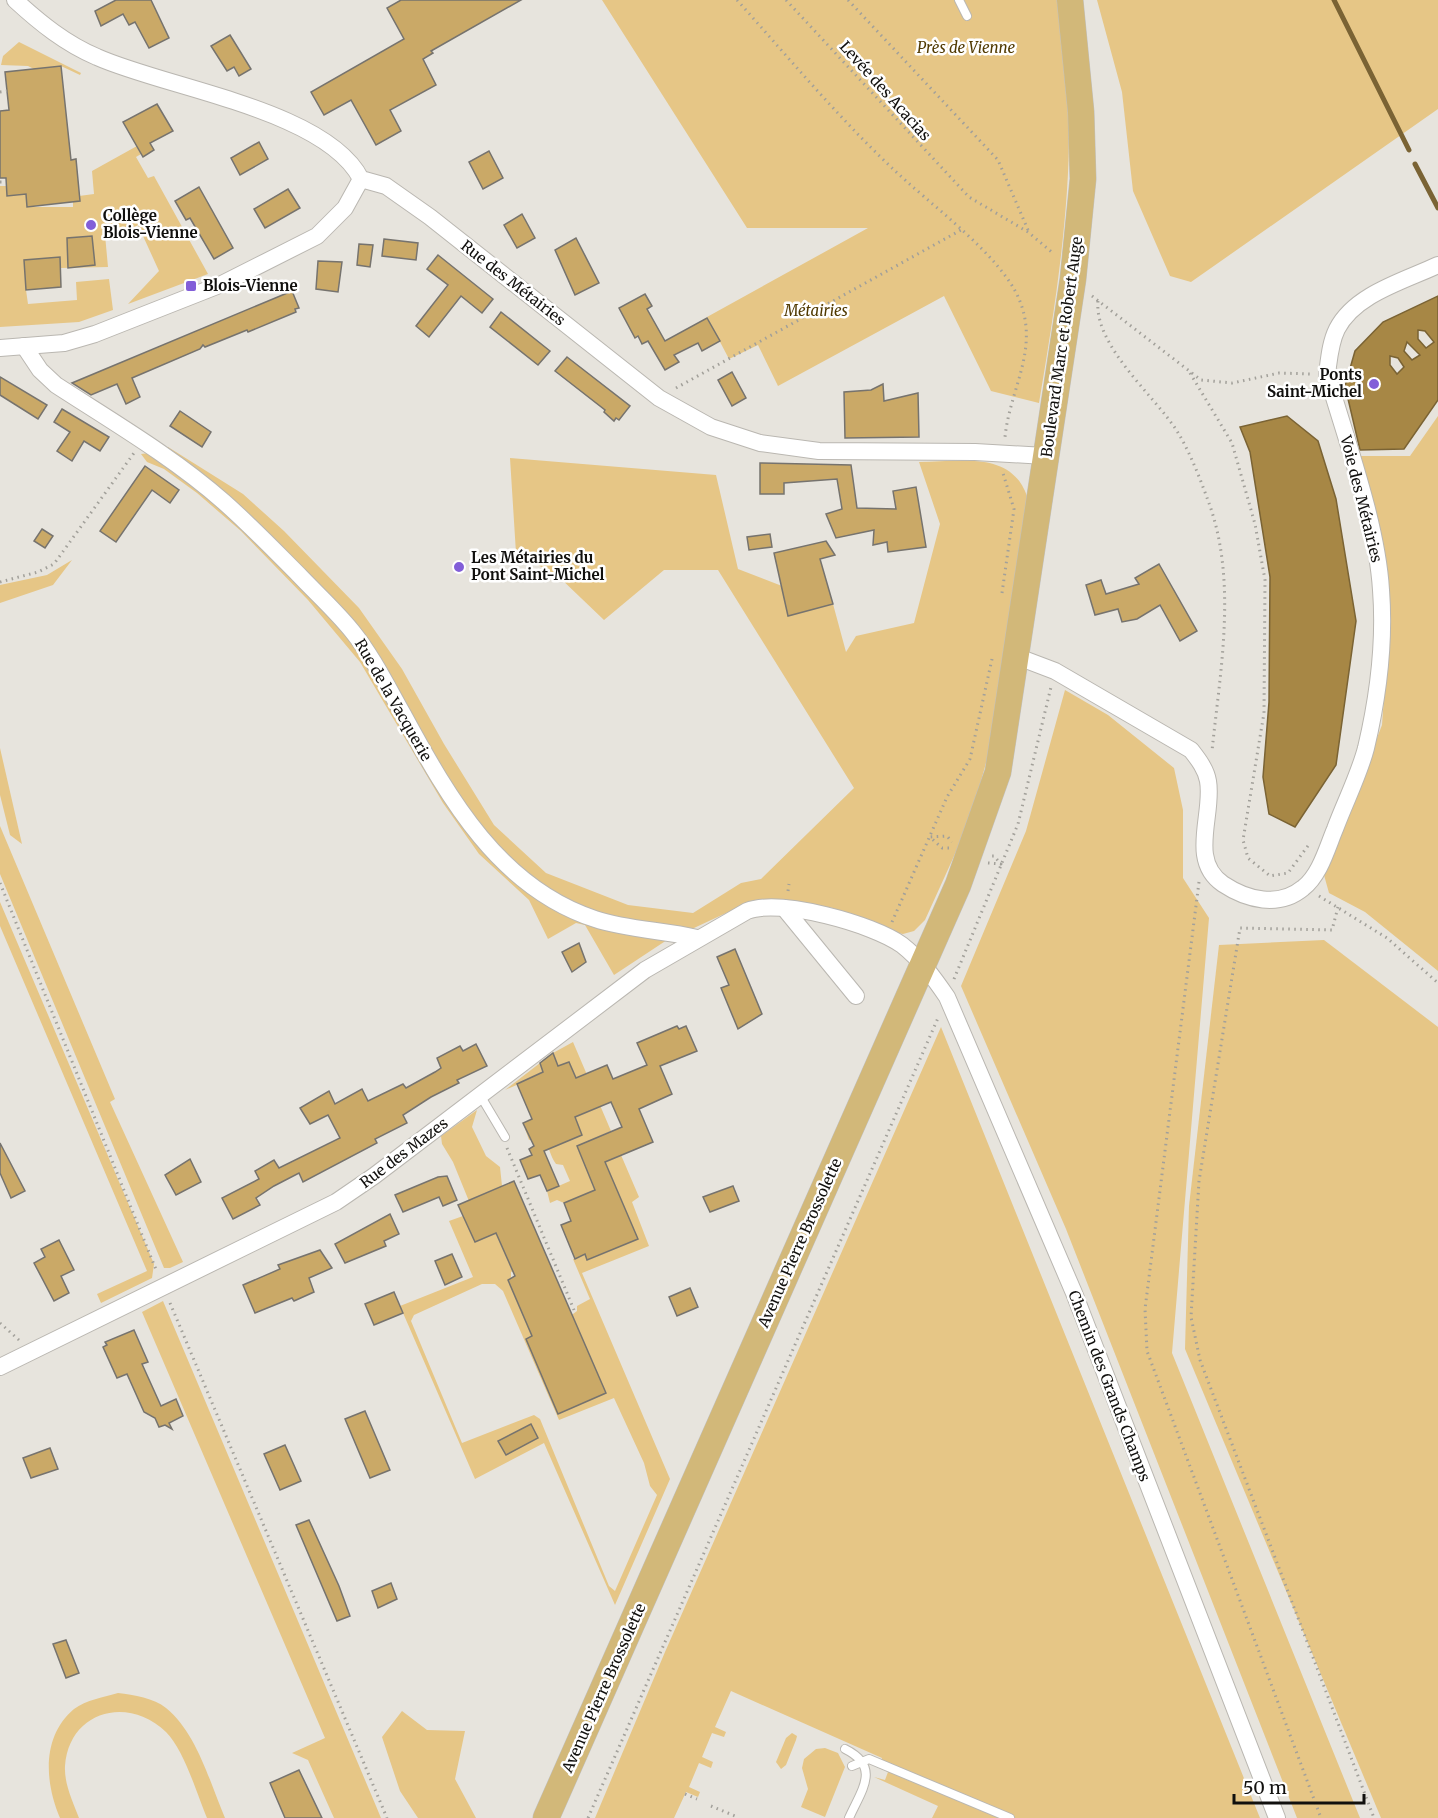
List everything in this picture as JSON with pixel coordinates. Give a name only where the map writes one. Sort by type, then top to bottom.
[{"type":"main road","name":"Boulevard Marc et Robert Auge","points":[[1005,656],[1045,456],[1074,279],[1083,180],[1081,112],[1070,0]]},
{"type":"main road","name":"Avenue Pierre Brossolette","points":[[546,1818],[958,885],[998,772],[1005,656]]},
{"type":"street","points":[[0,348],[64,343],[95,334],[222,285],[317,236],[345,208],[361,178],[354,165],[339,150],[297,126],[242,105],[131,71],[95,57],[41,23],[15,0]]},
{"type":"street","name":"Rue des Métairies","points":[[361,178],[386,186],[430,217],[659,398],[711,427],[760,443],[819,451],[1004,453],[1045,456]]},
{"type":"street","name":"Voie des Métairies","points":[[1305,887],[1321,864],[1365,750],[1379,675],[1382,590],[1373,536],[1328,374],[1330,351],[1337,329],[1352,309],[1372,296],[1438,266]]},
{"type":"street","name":"Rue de la Vacquerie","points":[[24,346],[40,370],[56,385],[142,441],[223,501],[352,631],[380,673],[446,790],[469,825],[515,874],[566,907],[594,919],[697,938]]},
{"type":"street","points":[[1005,656],[1055,671],[1191,750],[1209,782],[1204,848],[1213,875],[1221,883],[1242,895],[1264,901],[1287,898],[1305,887]]},
{"type":"street","name":"Rue des Mazes","points":[[0,1367],[336,1202],[375,1176],[645,970],[697,938],[759,906],[824,914],[900,943],[923,963]]},
{"type":"street","points":[[784,908],[856,996]]},
{"type":"street","name":"Chemin des Grands Champs","points":[[923,963],[947,998],[1074,1293],[1277,1818]]},
{"type":"lane","points":[[959,0],[966,16]]},
{"type":"lane","points":[[479,1095],[505,1137]]},
{"type":"lane","points":[[845,1749],[863,1760]]},
{"type":"lane","points":[[849,1818],[865,1781],[863,1760]]},
{"type":"lane","points":[[852,1766],[863,1760],[878,1761],[1010,1818]]},
{"type":"path","points":[[737,0],[884,160],[961,230],[1001,271],[1019,298],[1026,327],[1026,360],[1008,425],[1002,468],[1014,509],[1001,600]]},
{"type":"path","name":"Levée des Acacias","points":[[786,0],[969,197],[1046,244],[1074,279],[1098,301],[1189,371]]},
{"type":"path","points":[[848,0],[998,160],[1028,232]]},
{"type":"path","points":[[0,92],[7,91]]},
{"type":"path","points":[[0,182],[6,182]]},
{"type":"path","points":[[659,398],[961,230]]},
{"type":"path","points":[[1098,301],[1097,315],[1120,359],[1168,419],[1190,455],[1217,531],[1224,635],[1209,782]]},
{"type":"path","points":[[1189,371],[1201,380],[1232,383],[1280,373],[1328,374]]},
{"type":"path","points":[[1189,371],[1232,443],[1256,524],[1265,580],[1264,713],[1243,840],[1248,858],[1270,876],[1288,873],[1312,841]]},
{"type":"path","points":[[0,582],[38,572],[54,564],[142,441]]},
{"type":"path","points":[[885,937],[947,797],[970,759],[1005,656]]},
{"type":"path","points":[[588,1818],[947,998],[1018,824],[1055,671]]},
{"type":"path","points":[[947,836],[957,848],[942,848],[930,837],[947,836]]},
{"type":"path","points":[[1204,848],[1144,1331],[1147,1351],[1155,1374],[1321,1818]]},
{"type":"path","points":[[0,883],[163,1286],[387,1818]]},
{"type":"path","points":[[1305,887],[1387,938],[1438,982]]},
{"type":"path","points":[[1338,907],[1332,930],[1240,928],[1199,1181],[1191,1317],[1200,1360],[1374,1818]]},
{"type":"path","points":[[505,1137],[514,1170],[574,1310]]},
{"type":"path","points":[[0,1323],[32,1352]]},
{"type":"path","points":[[685,1794],[697,1799]]},
{"type":"path","points":[[711,1806],[735,1816]]},
{"type":"green space","points":[[602,0],[1058,0],[1067,75],[1068,165],[1062,245],[1039,403],[991,391],[944,296],[778,386],[758,345],[729,359],[707,317],[868,228],[747,228]]},
{"type":"green space","points":[[1097,0],[1438,0],[1438,109],[1191,282],[1170,276],[1133,191],[1122,92]]},
{"type":"green space","points":[[19,42],[81,73],[80,75],[61,66],[34,69],[28,66],[1,65],[3,56]]},
{"type":"green space","points":[[137,146],[141,154],[136,157],[148,178],[154,176],[208,274],[128,304],[159,271],[138,225],[122,237],[105,235],[108,267],[61,268],[61,287],[26,290],[28,304],[77,300],[76,282],[109,279],[113,310],[79,322],[0,327],[0,186],[6,186],[7,195],[26,194],[27,207],[73,207],[73,202],[80,201],[79,196],[94,194],[92,171]]},
{"type":"green space","points":[[1438,416],[1438,971],[1365,912],[1329,893],[1324,875],[1382,725],[1388,642],[1358,456],[1410,456]]},
{"type":"green space","points":[[168,447],[243,494],[284,531],[359,608],[402,669],[444,744],[494,825],[546,873],[628,905],[693,913],[741,883],[761,879],[854,788],[718,570],[664,570],[604,620],[558,576],[516,553],[510,458],[716,475],[738,569],[782,586],[788,616],[833,604],[846,652],[856,636],[914,623],[940,524],[919,462],[982,462],[1009,471],[1019,481],[1027,496],[994,734],[978,792],[960,843],[925,920],[914,931],[903,934],[833,908],[779,899],[754,900],[694,928],[680,929],[619,922],[547,892],[482,834],[380,664],[164,451]]},
{"type":"green space","points":[[150,453],[221,504],[358,646],[400,717],[525,887],[670,938],[614,975],[585,925],[576,923],[548,939],[529,900],[479,854],[443,803],[360,662],[308,600],[241,531],[197,493],[164,469],[147,462],[141,454]]},
{"type":"green space","points":[[72,560],[53,585],[0,603],[0,585],[47,575]]},
{"type":"green space","points":[[1065,690],[1108,715],[1174,768],[1183,810],[1183,878],[1209,918],[1172,1353],[1360,1818],[1297,1818],[1066,1229],[961,986],[1026,831]]},
{"type":"green space","points":[[0,748],[22,844],[10,835],[0,795]]},
{"type":"green space","points":[[0,826],[115,1099],[110,1102],[183,1262],[170,1268],[164,1268],[0,874]]},
{"type":"green space","points":[[0,902],[154,1264],[152,1278],[101,1303],[97,1294],[147,1271],[0,926]]},
{"type":"green space","points":[[1324,940],[1438,1027],[1438,1818],[1381,1818],[1185,1349],[1189,1206],[1219,945]]},
{"type":"green space","points":[[941,1027],[1260,1818],[932,1818],[938,1806],[874,1777],[885,1780],[888,1772],[879,1767],[882,1758],[731,1691],[715,1727],[726,1732],[724,1737],[712,1733],[702,1757],[713,1762],[711,1768],[699,1763],[689,1787],[700,1792],[698,1797],[686,1792],[674,1818],[595,1818],[665,1652]]},
{"type":"green space","points":[[573,1042],[611,1131],[582,1144],[595,1190],[564,1203],[557,1200],[550,1203],[547,1191],[570,1181],[563,1165],[556,1164],[545,1143],[529,1140],[523,1123],[530,1138],[531,1117],[539,1113],[546,1129],[590,1111],[569,1062],[505,1090],[540,1063],[543,1071],[557,1065],[553,1053]],"holes":[[[576,1120],[582,1135],[553,1147]]]},
{"type":"green space","points":[[477,1110],[472,1127],[486,1156],[500,1167],[502,1186],[480,1196],[511,1267],[547,1257],[511,1272],[511,1278],[508,1280],[529,1328],[569,1317],[577,1311],[577,1306],[590,1299],[573,1259],[585,1254],[588,1260],[638,1239],[605,1162],[621,1155],[639,1197],[632,1202],[649,1246],[582,1273],[670,1479],[615,1605],[544,1443],[475,1479],[400,1306],[473,1277],[449,1221],[463,1216],[475,1242],[484,1238],[453,1162],[442,1144],[441,1136]],"holes":[[[482,1284],[495,1284],[503,1291],[559,1420],[614,1398],[644,1463],[650,1486],[657,1495],[615,1591],[609,1586],[540,1419],[534,1415],[462,1443],[411,1321],[414,1315]]]},
{"type":"green space","points":[[163,1301],[381,1818],[334,1818],[308,1760],[292,1753],[325,1738],[142,1312]]},
{"type":"green space","points":[[118,1693],[150,1699],[166,1708],[177,1718],[202,1759],[225,1818],[207,1818],[179,1750],[166,1732],[151,1721],[135,1714],[118,1712],[103,1714],[89,1721],[77,1732],[69,1747],[65,1773],[69,1793],[79,1818],[60,1818],[49,1776],[51,1747],[56,1733],[63,1720],[74,1709],[95,1699]]},
{"type":"green space","points":[[402,1711],[427,1730],[465,1731],[455,1779],[476,1818],[418,1818],[400,1791],[382,1737]]},
{"type":"green space","points":[[792,1733],[797,1736],[796,1740],[786,1765],[781,1769],[776,1762],[786,1738]]},
{"type":"green space","points":[[825,1748],[838,1753],[845,1767],[825,1817],[801,1807],[808,1789],[802,1768],[804,1759],[816,1749]]},
{"type":"shaded area","points":[[1438,296],[1438,400],[1404,449],[1360,450],[1345,386],[1355,351],[1383,322]],"holes":[[[1418,330],[1425,331],[1434,342],[1426,348],[1418,339]],[[1407,342],[1420,355],[1412,360],[1404,351]],[[1390,356],[1398,358],[1404,367],[1397,374],[1390,365]]]},
{"type":"shaded area","points":[[1287,416],[1318,441],[1336,499],[1356,621],[1336,765],[1295,827],[1269,814],[1263,777],[1269,702],[1270,577],[1250,452],[1240,427]]},
{"type":"building","points":[[116,0],[151,0],[169,38],[149,48],[135,22],[129,25],[123,14],[101,26],[95,11]]},
{"type":"building","points":[[401,0],[521,0],[431,51],[433,53],[423,59],[436,85],[390,110],[401,131],[376,145],[351,100],[324,115],[311,92],[404,39],[387,8]]},
{"type":"building","points":[[230,35],[251,69],[239,76],[234,67],[227,71],[211,46]]},
{"type":"building","points":[[61,66],[71,160],[76,159],[80,201],[27,207],[26,194],[7,196],[6,178],[0,178],[0,111],[9,110],[5,72]]},
{"type":"building","points":[[157,104],[173,131],[150,143],[154,150],[143,157],[123,122]]},
{"type":"building","points":[[259,142],[268,159],[240,175],[231,158]]},
{"type":"building","points":[[489,151],[503,178],[483,189],[469,162]]},
{"type":"building","points":[[199,187],[233,248],[214,259],[190,218],[186,220],[175,201]]},
{"type":"building","points":[[288,189],[300,208],[265,228],[254,209]]},
{"type":"building","points":[[522,214],[535,238],[517,248],[504,225]]},
{"type":"building","points":[[92,236],[95,265],[68,268],[67,238]]},
{"type":"building","points":[[576,238],[599,283],[575,295],[555,250]]},
{"type":"building","points":[[384,239],[418,243],[416,260],[382,256]]},
{"type":"building","points":[[359,244],[373,245],[370,267],[357,265]]},
{"type":"building","points":[[438,255],[493,299],[482,313],[461,296],[429,337],[416,326],[448,285],[427,269]]},
{"type":"building","points":[[60,257],[61,287],[26,290],[24,260]]},
{"type":"building","points":[[318,261],[342,262],[338,292],[316,289]]},
{"type":"building","points":[[292,291],[299,308],[295,309],[296,312],[248,332],[247,330],[205,347],[203,345],[200,349],[132,378],[140,397],[126,404],[117,384],[91,395],[72,383]]},
{"type":"building","points":[[645,294],[652,306],[647,309],[665,341],[707,318],[720,341],[702,351],[698,343],[674,355],[679,362],[665,370],[648,341],[642,344],[638,336],[635,338],[619,308]]},
{"type":"building","points":[[501,312],[550,351],[538,365],[490,327]]},
{"type":"building","points":[[567,357],[630,406],[619,420],[616,418],[614,421],[604,412],[605,410],[555,371]]},
{"type":"building","points":[[732,372],[746,398],[732,406],[718,380]]},
{"type":"building","points":[[0,377],[47,405],[38,419],[0,395]]},
{"type":"building","points":[[883,384],[884,401],[918,393],[919,437],[845,438],[844,392],[871,390]]},
{"type":"building","points":[[62,409],[109,437],[100,451],[84,441],[72,461],[57,451],[70,432],[54,422]]},
{"type":"building","points":[[180,411],[211,432],[202,447],[170,426]]},
{"type":"building","points":[[760,463],[851,465],[857,508],[896,509],[893,491],[916,487],[926,547],[888,552],[887,542],[873,545],[874,530],[836,538],[826,514],[842,509],[837,479],[784,483],[784,494],[760,494]]},
{"type":"building","points":[[145,466],[179,490],[170,503],[152,490],[116,542],[100,531]]},
{"type":"building","points":[[42,529],[53,536],[45,548],[34,541]]},
{"type":"building","points":[[770,534],[772,547],[749,550],[747,537]]},
{"type":"building","points":[[826,541],[835,555],[820,559],[833,604],[788,616],[774,553]]},
{"type":"building","points":[[1159,564],[1197,631],[1180,641],[1160,605],[1137,619],[1122,622],[1118,609],[1095,615],[1086,585],[1101,580],[1106,594],[1139,584],[1135,578]]},
{"type":"building","points":[[579,943],[586,962],[572,972],[562,952]]},
{"type":"building","points":[[735,949],[762,1014],[738,1029],[721,988],[729,985],[717,957]]},
{"type":"building","points":[[677,1026],[679,1029],[686,1026],[697,1051],[660,1066],[672,1094],[639,1109],[653,1142],[605,1162],[638,1239],[587,1260],[585,1254],[575,1259],[561,1225],[571,1221],[564,1203],[595,1190],[577,1146],[622,1127],[611,1102],[575,1117],[582,1135],[544,1151],[559,1186],[547,1191],[540,1175],[528,1179],[520,1160],[532,1155],[529,1149],[534,1146],[523,1123],[532,1119],[517,1084],[543,1072],[540,1063],[553,1053],[558,1066],[569,1062],[576,1078],[607,1065],[613,1079],[647,1065],[637,1043]]},
{"type":"building","points":[[476,1044],[487,1066],[457,1080],[459,1083],[403,1115],[407,1123],[375,1139],[377,1143],[303,1182],[299,1173],[274,1186],[256,1198],[260,1205],[233,1219],[222,1198],[259,1179],[255,1171],[274,1160],[279,1168],[340,1138],[328,1115],[310,1124],[300,1108],[329,1091],[335,1104],[362,1089],[368,1101],[403,1084],[406,1088],[441,1068],[437,1058],[460,1046],[463,1051]]},
{"type":"building","points":[[0,1143],[25,1191],[11,1198],[0,1173]]},
{"type":"building","points":[[190,1159],[201,1182],[176,1195],[165,1175]]},
{"type":"building","points":[[447,1176],[457,1200],[443,1206],[439,1197],[403,1212],[395,1195],[438,1177]]},
{"type":"building","points":[[514,1181],[606,1393],[558,1414],[526,1339],[532,1336],[508,1280],[515,1276],[496,1233],[475,1242],[458,1205]]},
{"type":"building","points":[[733,1186],[739,1201],[710,1212],[703,1197]]},
{"type":"building","points":[[390,1214],[399,1234],[384,1241],[386,1246],[345,1263],[335,1244]]},
{"type":"building","points":[[59,1240],[74,1270],[61,1276],[69,1293],[54,1301],[34,1263],[45,1257],[41,1249]]},
{"type":"building","points":[[320,1250],[332,1268],[309,1278],[314,1292],[255,1313],[243,1285],[280,1269],[278,1265]]},
{"type":"building","points":[[452,1254],[462,1277],[445,1285],[435,1261]]},
{"type":"building","points":[[690,1288],[698,1307],[677,1316],[669,1297]]},
{"type":"building","points":[[394,1292],[403,1313],[374,1325],[365,1304]]},
{"type":"building","points":[[134,1330],[148,1362],[142,1364],[161,1406],[176,1399],[183,1416],[169,1423],[172,1429],[165,1425],[159,1427],[155,1418],[144,1412],[127,1374],[117,1378],[103,1347],[107,1345],[105,1342]]},
{"type":"building","points":[[365,1411],[390,1470],[370,1478],[345,1419]]},
{"type":"building","points":[[531,1424],[538,1438],[506,1455],[498,1441]]},
{"type":"building","points":[[285,1445],[301,1481],[280,1490],[264,1454]]},
{"type":"building","points":[[50,1448],[58,1469],[31,1478],[23,1458]]},
{"type":"building","points":[[309,1520],[350,1616],[337,1621],[296,1525]]},
{"type":"building","points":[[391,1583],[397,1599],[378,1608],[372,1591]]},
{"type":"building","points":[[66,1640],[79,1673],[66,1678],[53,1644]]},
{"type":"building","points":[[299,1770],[322,1818],[285,1818],[270,1783]]},
{"type":"waterway","points":[[1334,0],[1409,150]]},
{"type":"waterway","points":[[1415,164],[1438,208]]},
{"type":"place","name":"Collège Blois-Vienne","points":[[91,225]]},
{"type":"place","name":"Blois-Vienne","points":[[191,286]]},
{"type":"place","name":"Ponts Saint-Michel","points":[[1374,384]]},
{"type":"place","name":"Les Métairies du Pont Saint-Michel","points":[[459,567]]},
{"type":"park label","name":"Près de Vienne","points":[[966,48]]},
{"type":"park label","name":"Métairies","points":[[816,311]]}]
